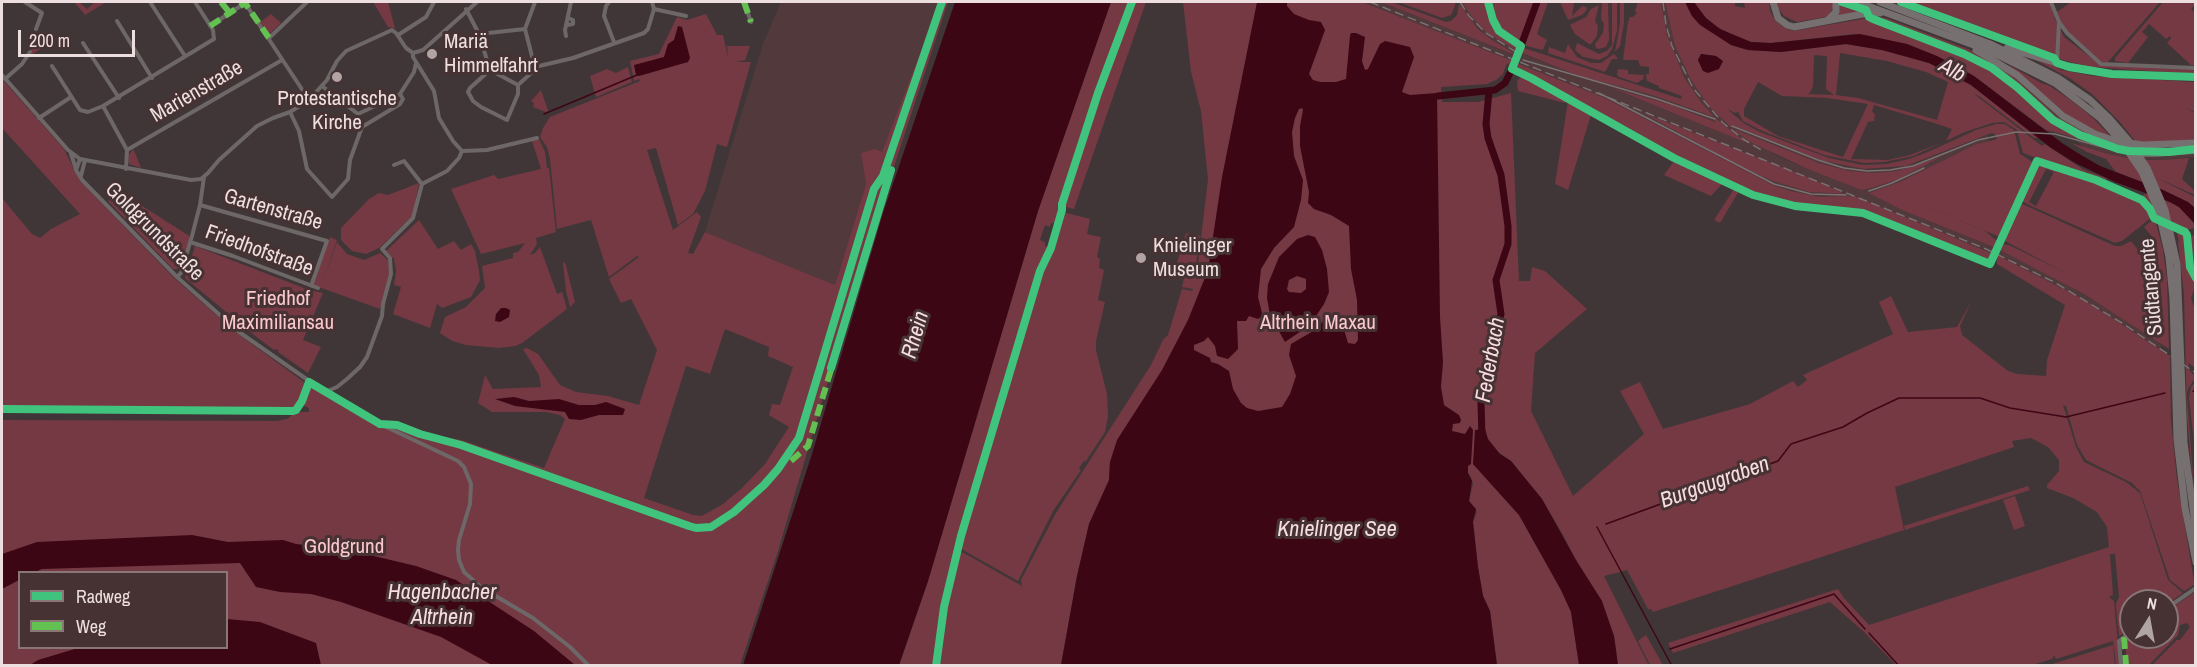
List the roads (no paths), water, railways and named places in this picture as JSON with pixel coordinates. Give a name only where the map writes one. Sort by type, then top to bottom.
[{"type":"highway","points":[[1773,2],[1778,18],[1787,25],[1799,27],[1895,11]]},
{"type":"highway","points":[[1817,24],[1835,15],[1836,2]]},
{"type":"highway","name":"Südtangente","points":[[1857,2],[1895,11],[1990,44],[2058,78],[2090,100],[2138,153],[2155,184],[2169,237],[2180,305],[2184,443],[2196,530]]},
{"type":"highway","name":"Südtangente","points":[[1880,2],[1895,11],[2007,58],[2055,83],[2115,129]]},
{"type":"highway","points":[[1888,2],[1895,11]]},
{"type":"highway","points":[[1959,39],[2017,75],[2063,116],[2095,134],[2115,141],[2136,144],[2196,143]]},
{"type":"highway","points":[[1990,44],[2056,63]]},
{"type":"highway","name":"Südtangente","points":[[2169,237],[2179,465],[2196,562]]},
{"type":"main road","points":[[2056,63],[2112,74],[2196,77]]},
{"type":"street","points":[[25,2],[42,13],[36,29]]},
{"type":"street","points":[[150,2],[185,57]]},
{"type":"street","points":[[52,66],[80,110],[84,112],[103,106],[214,39],[212,28],[195,2]]},
{"type":"street","points":[[221,2],[230,13]]},
{"type":"street","points":[[269,38],[307,2]]},
{"type":"street","points":[[398,35],[426,17],[434,2]]},
{"type":"street","points":[[413,53],[423,50],[466,9],[477,2]]},
{"type":"street","points":[[535,2],[525,29],[536,68]]},
{"type":"street","points":[[566,36],[571,2]]},
{"type":"street","points":[[609,2],[604,16],[614,42]]},
{"type":"street","points":[[490,70],[468,92],[473,101],[481,107],[507,120],[518,94],[518,85],[536,68],[573,58],[646,31],[654,9],[652,2]]},
{"type":"street","points":[[744,2],[751,22]]},
{"type":"street","points":[[2052,2],[2059,22],[2056,63]]},
{"type":"street","points":[[212,28],[245,3],[309,100]]},
{"type":"street","points":[[466,9],[479,34],[490,70],[518,85]]},
{"type":"street","points":[[654,9],[686,16]]},
{"type":"street","points":[[117,21],[152,78]]},
{"type":"street","points":[[2059,22],[2096,60],[2106,65],[2196,68]]},
{"type":"street","points":[[479,34],[525,29]]},
{"type":"street","points":[[30,52],[22,64],[3,77],[71,153],[82,160],[181,179],[198,180],[204,177],[219,160],[257,126],[290,112],[309,100],[322,86],[346,51],[388,30],[395,31],[406,48],[413,53],[416,63],[434,92],[439,118],[462,151]]},
{"type":"street","points":[[83,43],[119,98]]},
{"type":"street","name":"Marienstraße","points":[[127,150],[282,60]]},
{"type":"street","points":[[322,86],[358,114],[400,93],[414,72],[416,63]]},
{"type":"street","points":[[290,112],[299,131],[307,169],[332,197],[348,178],[350,160],[362,127],[400,104],[403,99],[400,93]]},
{"type":"street","points":[[39,118],[72,97]]},
{"type":"street","points":[[103,106],[127,150],[126,169]]},
{"type":"street","points":[[462,151],[487,150],[537,138]]},
{"type":"street","points":[[422,183],[447,171],[462,151]]},
{"type":"street","name":"Goldgrundstraße","points":[[71,153],[80,177],[177,277],[239,332],[324,392],[380,423],[451,456],[464,467],[471,484],[472,494],[459,540],[459,560],[464,572],[482,588],[533,618],[570,647],[589,666]]},
{"type":"street","points":[[76,170],[82,160]]},
{"type":"street","name":"Goldgrundstraße","points":[[80,177],[82,160]]},
{"type":"street","points":[[394,165],[404,161],[422,183]]},
{"type":"street","name":"Friedhofstraße","points":[[177,277],[181,273],[200,205],[204,177]]},
{"type":"street","points":[[324,392],[342,383],[360,367],[367,357],[382,316],[391,274],[390,258],[382,249],[414,218],[422,183]]},
{"type":"street","name":"Gartenstraße","points":[[200,205],[327,241],[311,286]]},
{"type":"street","name":"Friedhofstraße","points":[[190,242],[318,288]]},
{"type":"street","points":[[2179,600],[2196,588]]},
{"type":"street","points":[[2120,649],[2121,666]]},
{"type":"water","name":"Rhein","points":[[955,2],[1111,2],[1038,211],[928,581],[899,665],[743,665],[812,454],[883,213]]},
{"type":"water","name":"Knielinger See","points":[[1257,2],[1287,2],[1287,6],[1294,14],[1321,22],[1325,30],[1309,74],[1313,80],[1336,82],[1346,79],[1351,33],[1365,37],[1362,61],[1365,70],[1368,69],[1380,44],[1385,41],[1410,47],[1414,57],[1402,92],[1410,95],[1437,93],[1440,317],[1443,362],[1441,387],[1444,405],[1459,415],[1461,420],[1460,423],[1453,424],[1452,431],[1465,434],[1470,426],[1473,430],[1471,464],[1468,466],[1468,473],[1472,481],[1469,501],[1476,509],[1473,522],[1478,567],[1483,596],[1490,611],[1497,665],[1061,665],[1089,524],[1109,480],[1110,462],[1117,440],[1162,370],[1188,320],[1208,270],[1222,177]],"holes":[[[1299,109],[1303,110],[1300,146],[1309,192],[1308,203],[1314,209],[1331,215],[1349,226],[1351,269],[1357,300],[1358,340],[1355,344],[1348,343],[1342,323],[1333,319],[1324,320],[1315,330],[1291,344],[1289,355],[1296,376],[1290,394],[1282,407],[1258,411],[1247,408],[1241,403],[1233,389],[1229,371],[1194,350],[1194,345],[1208,337],[1215,346],[1217,356],[1228,359],[1238,349],[1237,321],[1246,321],[1249,316],[1258,319],[1261,317],[1258,297],[1261,269],[1274,248],[1294,227],[1301,200],[1303,180],[1294,156],[1292,132]]]},
{"type":"water","name":"Alb","points":[[1685,2],[1694,2],[1706,18],[1720,29],[1751,42],[1771,43],[1860,34],[1907,44],[1937,56],[1974,76],[2081,155],[2100,166],[2188,202],[2195,208],[2195,224],[2179,207],[2170,202],[2115,182],[2075,163],[2051,148],[1971,85],[1929,63],[1882,50],[1846,44],[1781,52],[1748,50],[1731,45],[1700,25]]},
{"type":"water","points":[[678,26],[682,27],[690,58],[688,62],[636,75],[634,65],[664,57],[668,44],[674,40]]},
{"type":"water","points":[[1701,54],[1716,56],[1723,61],[1719,69],[1708,73],[1703,71],[1698,60]]},
{"type":"water","points":[[1308,235],[1315,237],[1322,250],[1327,269],[1329,292],[1310,325],[1285,342],[1270,315],[1267,298],[1268,284],[1279,257],[1297,239]],"holes":[[[1297,276],[1306,279],[1306,289],[1301,293],[1289,292],[1287,289],[1289,280]]]},
{"type":"water","points":[[501,308],[510,310],[509,317],[500,322],[495,321],[496,314]]},
{"type":"water","points":[[514,397],[529,401],[559,399],[579,405],[606,402],[625,409],[623,415],[599,415],[581,420],[569,419],[565,412],[515,406],[495,399]]},
{"type":"water","points":[[1485,429],[1488,439],[1500,454],[1511,461],[1542,499],[1602,601],[1614,636],[1618,665],[1579,665],[1571,612],[1561,590],[1519,515],[1473,464],[1475,430]]},
{"type":"water","name":"Hagenbacher Altrhein","points":[[192,535],[228,542],[283,540],[296,544],[344,549],[416,566],[456,580],[534,631],[575,665],[492,665],[441,637],[341,602],[311,594],[280,592],[256,587],[240,563],[18,571],[18,581],[2,589],[2,554],[37,542]]},
{"type":"water","points":[[228,619],[260,622],[316,643],[321,665],[30,665],[38,660],[75,649],[228,649]]},
{"type":"waterway","name":"Federbach","points":[[1522,43],[1537,2]]},
{"type":"waterway","points":[[1438,96],[1495,90],[1505,83],[1511,71]]},
{"type":"waterway","points":[[544,114],[637,75]]},
{"type":"waterway","name":"Federbach","points":[[1482,437],[1481,402],[1486,390],[1488,366],[1501,314],[1496,280],[1508,244],[1508,226],[1501,175],[1488,138],[1486,124],[1489,91]]},
{"type":"waterway","name":"Burgaugraben","points":[[1606,524],[1778,461],[1791,444],[1843,427],[1899,398],[1980,398],[2010,408],[2066,417],[2165,393]]},
{"type":"waterway","points":[[1597,527],[1672,666]]},
{"type":"waterway","points":[[1670,649],[1834,594],[1865,629]]},
{"type":"waterway","points":[[1869,633],[1899,666]]},
{"type":"tram line","points":[[1523,60],[1657,99],[1715,119]]},
{"type":"tram line","points":[[1599,93],[1774,184],[1811,194],[1846,195]]},
{"type":"tram line","points":[[1732,126],[1818,160],[1844,168],[1867,171],[1913,166],[1978,140],[2016,132],[2055,134],[2135,156],[2196,153]]},
{"type":"tram line","points":[[1869,191],[1924,168]]},
{"type":"railway","points":[[1370,2],[1986,249],[2054,282],[2122,323],[2196,373]]},
{"type":"railway","points":[[1460,2],[1469,16],[1486,33],[1519,54]]},
{"type":"railway","points":[[1663,2],[1672,46],[1693,88],[1723,123],[1763,151]]},
{"type":"place","name":"Mariä Himmelfahrt","points":[[432,54]]},
{"type":"place","name":"Protestantische Kirche","points":[[337,77]]},
{"type":"place","name":"Knielinger Museum","points":[[1141,258]]},
{"type":"park label","name":"Friedhof Maximiliansau","points":[[278,311]]},
{"type":"park label","name":"Altrhein Maxau","points":[[1318,323]]},
{"type":"park label","name":"Goldgrund","points":[[344,547]]}]
